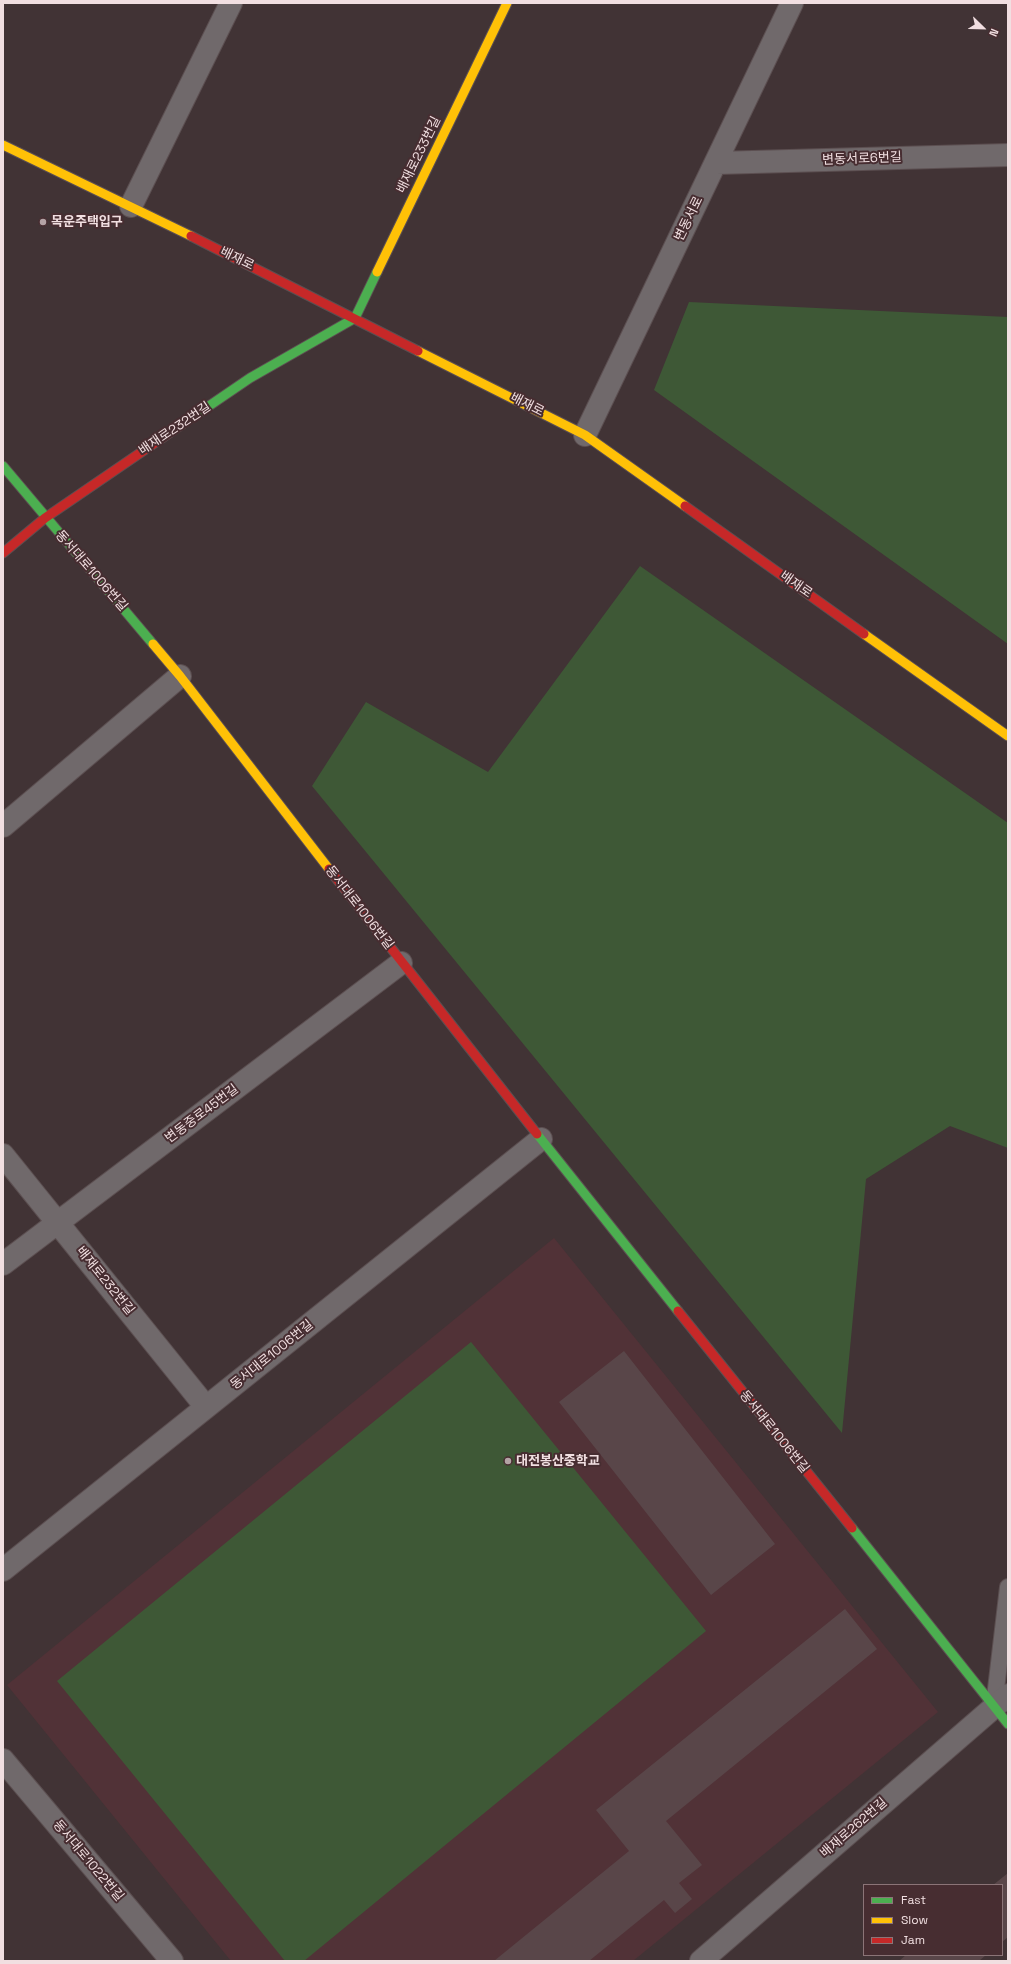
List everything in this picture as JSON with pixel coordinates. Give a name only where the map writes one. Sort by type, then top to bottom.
[{"type":"street","points":[[131,206],[231,3]]},
{"type":"street","name":"배재로233번길","points":[[355,318],[507,3]]},
{"type":"street","name":"변동서로","points":[[585,435],[792,3]]},
{"type":"street","name":"배재로","points":[[3,146],[131,206],[585,435],[1008,736]]},
{"type":"street","name":"변동서로6번길","points":[[716,163],[1008,155]]},
{"type":"street","name":"배재로232번길","points":[[3,553],[44,518],[250,378],[355,318]]},
{"type":"street","name":"동서대로1006번길","points":[[3,466],[44,518],[180,676],[401,963],[541,1139],[1001,1701],[1008,1724]]},
{"type":"street","points":[[3,826],[180,676]]},
{"type":"street","name":"변동중로45번길","points":[[3,1264],[401,963]]},
{"type":"street","name":"동서대로1006번길","points":[[3,1570],[541,1139]]},
{"type":"street","name":"배재로232번길","points":[[3,1155],[206,1407]]},
{"type":"street","name":"배재로262번길","points":[[701,1961],[1001,1701]]},
{"type":"street","name":"동서대로1022번길","points":[[3,1760],[172,1961]]},
{"type":"lane","points":[[1001,1701],[1008,1587]]},
{"type":"shaded area","name":"대전봉산중학교","points":[[554,1238],[938,1712],[633,1961],[231,1961],[7,1685]]},
{"type":"green space","points":[[689,302],[1008,317],[1008,644],[654,390]]},
{"type":"green space","points":[[640,566],[1008,823],[1008,1148],[950,1126],[866,1179],[842,1433],[312,786],[366,702],[488,772]]},
{"type":"green space","points":[[471,1342],[706,1631],[304,1961],[285,1961],[57,1681]]},
{"type":"building","points":[[624,1351],[775,1544],[711,1595],[559,1402]]},
{"type":"building","points":[[845,1609],[877,1649],[666,1821],[702,1865],[679,1883],[692,1899],[675,1913],[664,1900],[589,1961],[494,1961],[629,1851],[596,1810]]},
{"type":"building","points":[[1008,1873],[1008,1937],[1003,1941],[1003,1884],[994,1884]]},
{"type":"building","points":[[905,1956],[985,1956],[979,1961],[899,1961]]},
{"type":"traffic: fast","points":[[181,425],[250,378],[355,318],[377,272]]},
{"type":"traffic: fast","points":[[3,466],[153,644]]},
{"type":"traffic: fast","points":[[537,1134],[678,1311]]},
{"type":"traffic: fast","points":[[852,1528],[1008,1724]]},
{"type":"traffic: slow","points":[[377,272],[507,3]]},
{"type":"traffic: slow","points":[[3,145],[191,236]]},
{"type":"traffic: slow","points":[[418,351],[585,435],[685,506]]},
{"type":"traffic: slow","points":[[864,634],[1008,736]]},
{"type":"traffic: slow","points":[[153,644],[180,676],[329,869]]},
{"type":"traffic: jam","points":[[191,236],[418,351]]},
{"type":"traffic: jam","points":[[3,553],[45,518],[181,425]]},
{"type":"traffic: jam","points":[[685,506],[864,634]]},
{"type":"traffic: jam","points":[[329,869],[537,1134]]},
{"type":"traffic: jam","points":[[678,1311],[852,1528]]},
{"type":"place","name":"목운주택입구","points":[[43,222]]},
{"type":"place","name":"대전봉산중학교","points":[[508,1461]]}]
